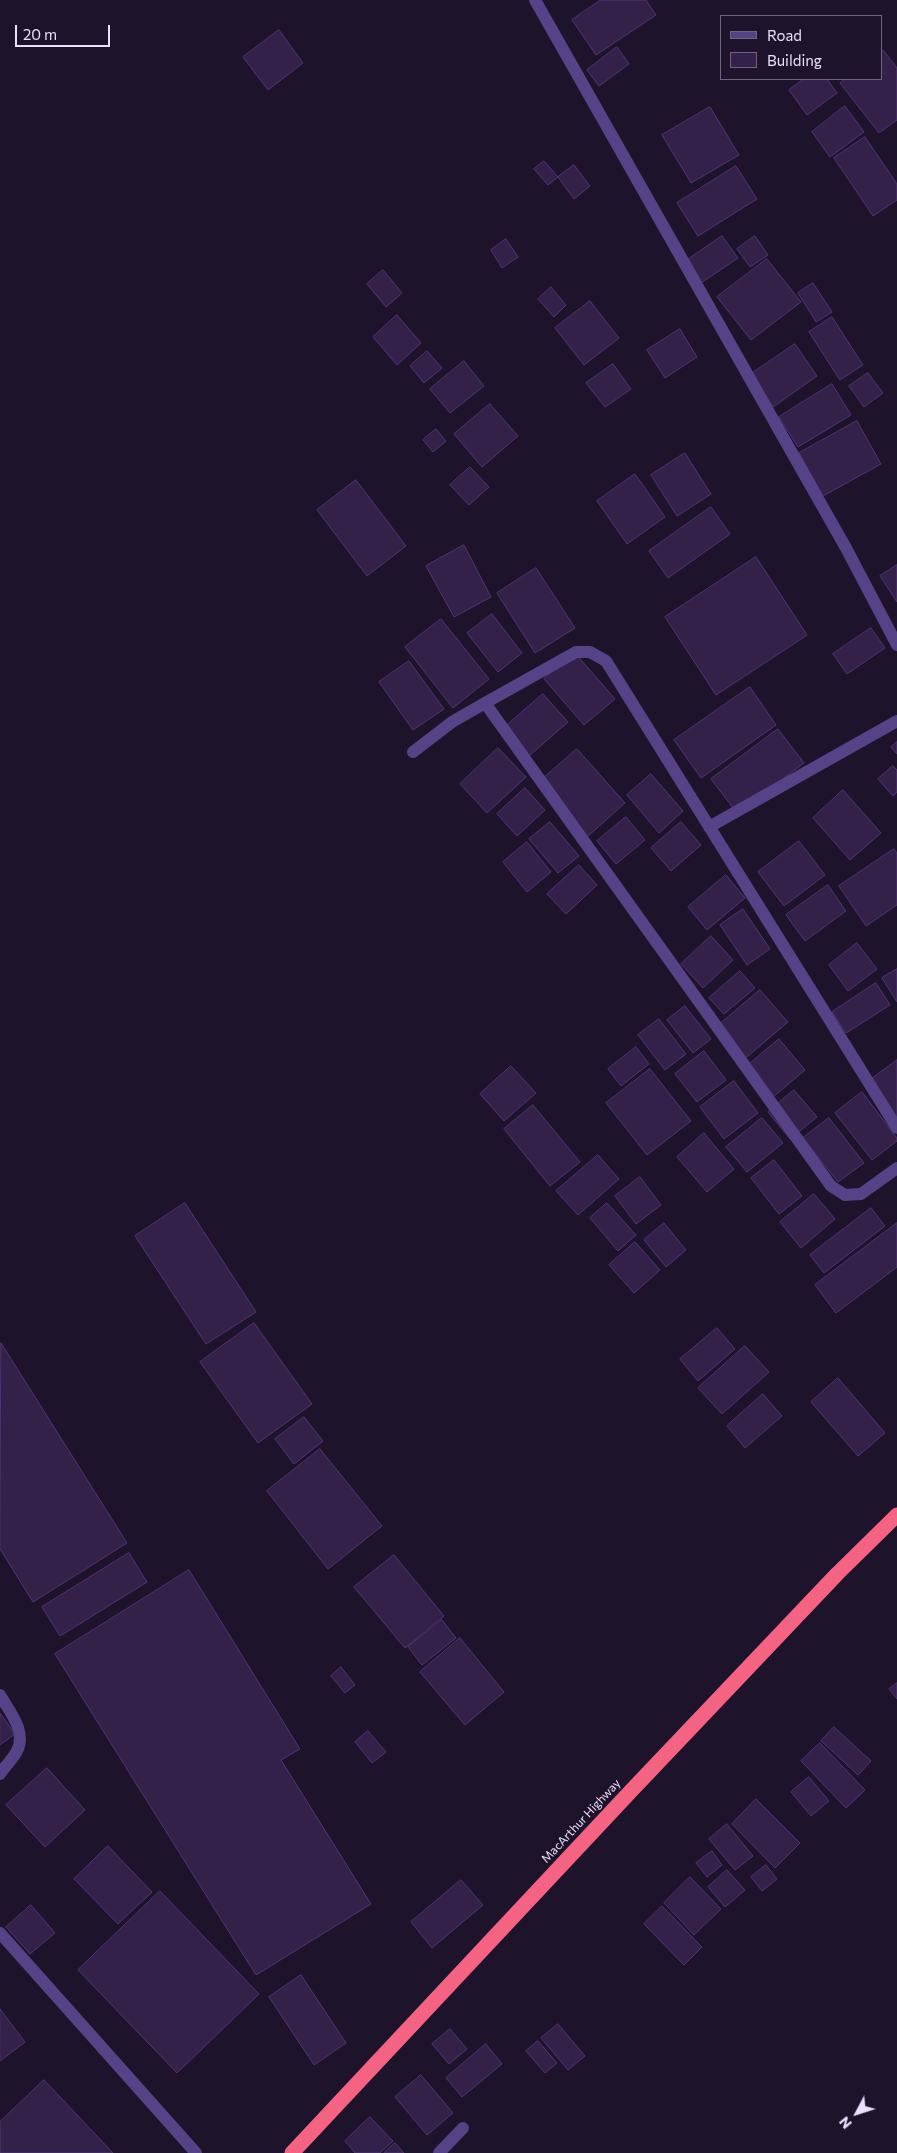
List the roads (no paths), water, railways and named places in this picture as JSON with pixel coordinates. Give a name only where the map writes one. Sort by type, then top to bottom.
[{"type":"highway","name":"MacArthur Highway","points":[[292,2153],[650,1771],[837,1574],[897,1515]]},
{"type":"street","points":[[535,0],[841,540],[897,645]]},
{"type":"street","points":[[413,752],[452,722],[576,652],[590,652],[606,661],[897,1128]]},
{"type":"street","points":[[485,703],[831,1186],[846,1195],[861,1194],[897,1168]]},
{"type":"street","points":[[709,827],[897,721]]},
{"type":"street","points":[[0,1695],[18,1726],[20,1740],[17,1751],[0,1774]]},
{"type":"street","points":[[0,1933],[196,2153]]},
{"type":"street","points":[[439,2153],[463,2128]]}]
